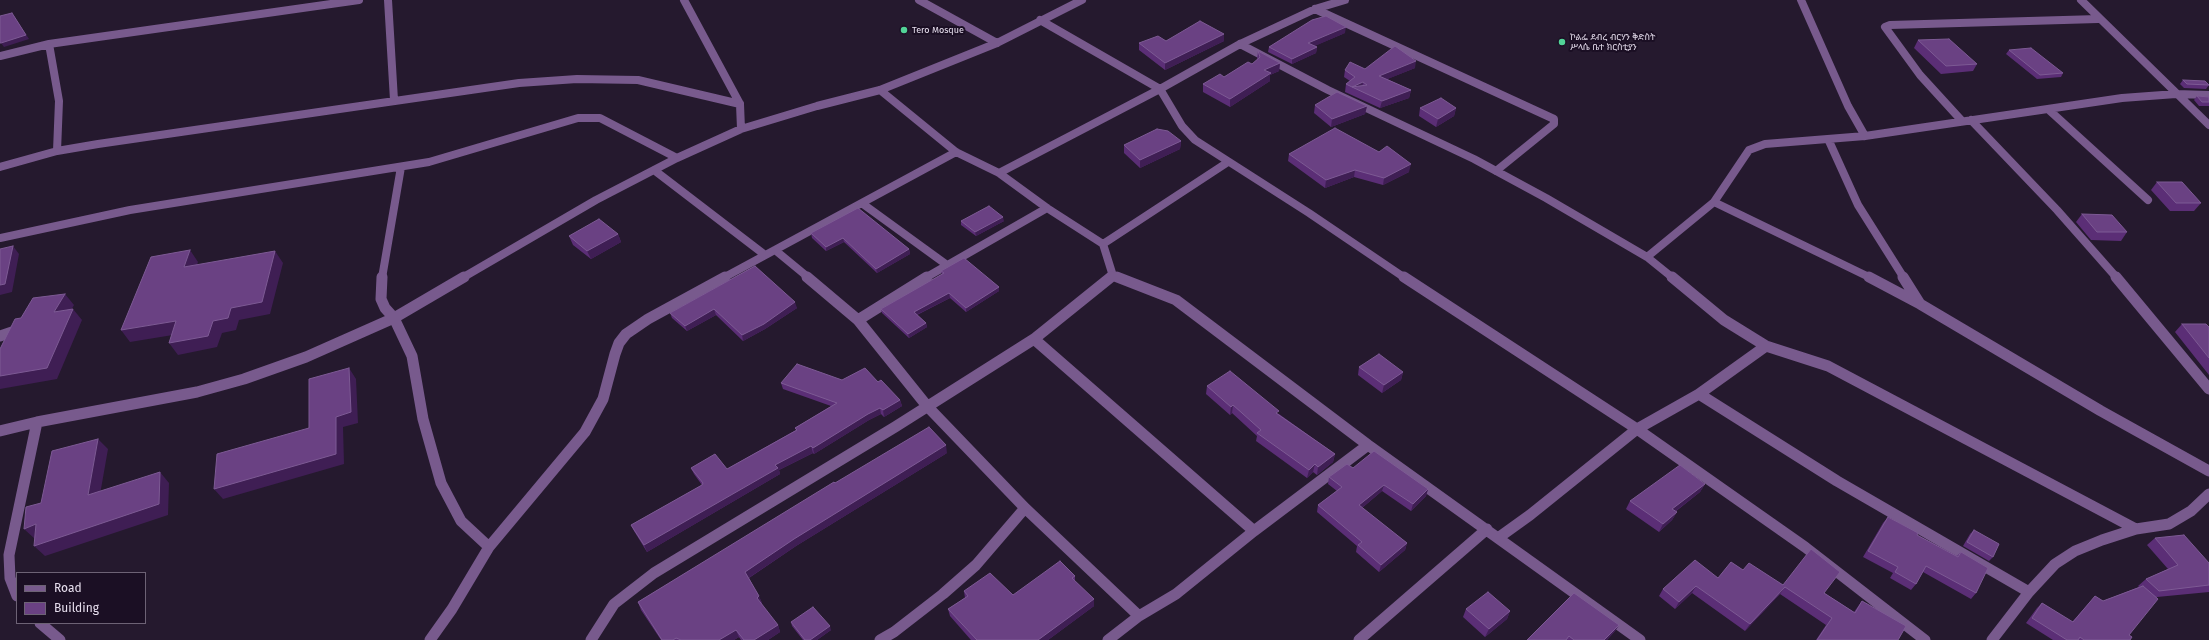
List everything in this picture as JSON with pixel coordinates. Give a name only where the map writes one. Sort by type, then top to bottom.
[{"type":"street","points":[[0,56],[49,44],[359,0]]},
{"type":"street","points":[[388,0],[394,100]]},
{"type":"street","points":[[684,0],[740,104],[741,129]]},
{"type":"street","points":[[919,0],[997,43]]},
{"type":"street","points":[[0,431],[37,422],[197,392],[244,379],[306,357],[394,318],[596,200],[677,158],[741,129],[817,106],[880,90],[997,43],[1082,0]]},
{"type":"street","points":[[999,173],[1160,89],[1240,44],[1315,9],[1345,0]]},
{"type":"street","points":[[1802,0],[1848,106],[1865,136]]},
{"type":"street","points":[[2081,0],[2098,19],[2209,125]]},
{"type":"street","points":[[1315,9],[1554,119],[1554,124],[1496,171]]},
{"type":"street","points":[[2098,19],[1885,27],[1885,29],[1920,75],[1967,120],[2067,222],[2127,290],[2209,389]]},
{"type":"street","points":[[1040,20],[1160,89],[1182,126],[1195,140],[1309,213],[1422,289],[1637,429],[1805,547],[1925,640]]},
{"type":"street","points":[[49,44],[59,101],[57,151]]},
{"type":"street","points":[[1240,44],[1496,171],[1647,257],[1724,320],[1766,346],[1828,366],[2136,529]]},
{"type":"street","points":[[0,167],[57,151],[394,100],[519,83],[577,79],[638,80],[659,83],[740,104]]},
{"type":"street","points":[[880,90],[956,152],[999,173],[1046,208],[1103,244],[1113,276]]},
{"type":"street","points":[[1647,257],[1714,202],[1749,150],[1765,144],[1778,142],[1829,141],[1967,120],[2049,110],[2122,98],[2176,94],[2209,95]]},
{"type":"street","points":[[2049,110],[2148,200]]},
{"type":"street","points":[[0,238],[130,210],[401,167],[468,152],[568,121],[588,117],[600,118],[677,158]]},
{"type":"street","points":[[1829,141],[1858,206],[1920,304]]},
{"type":"street","points":[[430,640],[452,609],[489,547],[585,432],[603,399],[615,354],[619,343],[626,334],[648,319],[770,252],[863,204],[956,152]]},
{"type":"street","points":[[1103,244],[1228,162]]},
{"type":"street","points":[[401,167],[381,286],[381,299],[385,308],[394,318],[412,356],[423,418],[441,483],[461,521],[489,547]]},
{"type":"street","points":[[654,170],[770,252],[858,320],[927,406],[1025,508],[1140,616]]},
{"type":"street","points":[[1714,202],[1879,282],[1920,304],[2101,411],[2209,471]]},
{"type":"street","points":[[863,204],[947,265]]},
{"type":"street","points":[[858,320],[947,265],[1046,208]]},
{"type":"street","points":[[591,640],[614,604],[654,573],[895,427],[1034,338],[1113,276]]},
{"type":"street","points":[[1113,276],[1176,300],[1368,445],[1640,640]]},
{"type":"street","points":[[0,336],[12,332]]},
{"type":"street","points":[[1034,338],[1254,531]]},
{"type":"street","points":[[1498,538],[1530,515],[1637,429],[1699,394],[1766,346]]},
{"type":"street","points":[[1699,394],[1837,481],[2029,592]]},
{"type":"street","points":[[16,593],[10,578],[5,557],[37,422]]},
{"type":"street","points":[[1108,640],[1140,616],[1176,594],[1254,531],[1368,445]]},
{"type":"street","points":[[1992,640],[2029,592],[2055,564],[2075,550],[2136,529],[2169,524],[2191,510],[2209,494]]},
{"type":"street","points":[[880,640],[894,632],[976,565],[1025,508]]},
{"type":"street","points":[[1359,640],[1487,529]]},
{"type":"street","points":[[41,624],[60,640]]},
{"type":"building","points":[[12,13],[26,35],[0,43],[0,16]]},
{"type":"building","points":[[1326,16],[1346,27],[1308,43],[1317,47],[1292,59],[1269,47],[1312,20]]},
{"type":"building","points":[[1200,21],[1224,34],[1165,63],[1139,43],[1158,36],[1166,41]]},
{"type":"building","points":[[1949,39],[1977,64],[1946,66],[1918,40]]},
{"type":"building","points":[[1395,46],[1416,61],[1379,76],[1411,90],[1382,101],[1352,87],[1346,84],[1355,77],[1345,70],[1350,62],[1365,69]],"holes":[[[1363,82],[1367,85],[1352,87]]]},
{"type":"building","points":[[2031,48],[2063,73],[2040,75],[2009,50]]},
{"type":"building","points":[[1258,51],[1280,63],[1264,70],[1271,73],[1230,99],[1203,84],[1220,74],[1224,77],[1248,62],[1252,64],[1260,57]]},
{"type":"building","points":[[2183,80],[2205,81],[2209,85],[2187,84]]},
{"type":"building","points":[[1337,92],[1367,106],[1332,119],[1315,105]]},
{"type":"building","points":[[2197,96],[2209,97],[2209,102],[2202,102]]},
{"type":"building","points":[[1441,98],[1456,108],[1438,119],[1420,108]]},
{"type":"building","points":[[1335,128],[1379,152],[1387,146],[1411,164],[1384,178],[1355,170],[1326,180],[1289,154]]},
{"type":"building","points":[[1157,129],[1168,131],[1181,141],[1140,160],[1124,145]]},
{"type":"building","points":[[2157,182],[2182,182],[2201,203],[2176,203]]},
{"type":"building","points":[[989,206],[1003,217],[975,232],[961,221]]},
{"type":"building","points":[[858,208],[909,249],[876,269],[843,238],[826,247],[811,233]]},
{"type":"building","points":[[2082,214],[2112,215],[2127,232],[2097,232]]},
{"type":"building","points":[[599,219],[618,234],[587,251],[569,236]]},
{"type":"building","points":[[13,246],[5,284],[0,285],[0,249]]},
{"type":"building","points":[[190,250],[184,267],[275,251],[262,302],[231,308],[228,318],[213,321],[208,336],[169,343],[176,321],[121,330],[151,257]]},
{"type":"building","points":[[964,258],[999,287],[966,308],[949,293],[914,312],[926,323],[908,334],[881,309],[944,273],[941,271]]},
{"type":"building","points":[[755,266],[795,302],[764,324],[742,335],[714,309],[685,326],[670,313]]},
{"type":"building","points":[[65,294],[54,312],[73,309],[47,368],[0,376],[0,349],[15,319],[21,318],[33,298]]},
{"type":"building","points":[[2182,324],[2206,324],[2209,327],[2209,358]]},
{"type":"building","points":[[1379,354],[1403,372],[1384,385],[1359,367]]},
{"type":"building","points":[[797,364],[842,380],[865,368],[878,382],[881,380],[900,400],[883,410],[880,408],[868,414],[813,448],[811,446],[775,465],[778,468],[644,545],[631,525],[702,485],[703,483],[691,468],[715,454],[727,469],[797,430],[795,428],[837,403],[781,383]]},
{"type":"building","points":[[349,368],[351,412],[336,417],[336,454],[214,489],[217,454],[309,428],[309,379]]},
{"type":"building","points":[[1230,371],[1279,411],[1276,413],[1335,454],[1318,467],[1315,464],[1309,470],[1257,433],[1261,430],[1233,405],[1231,407],[1207,386]]},
{"type":"building","points":[[929,427],[946,445],[794,539],[745,572],[759,596],[757,598],[778,625],[754,640],[744,640],[736,630],[719,640],[681,640],[676,638],[673,640],[662,640],[638,602],[834,482],[835,483]]},
{"type":"building","points":[[98,439],[88,495],[160,472],[159,504],[34,546],[36,524],[24,529],[26,507],[41,503],[52,451]]},
{"type":"building","points":[[1374,451],[1428,489],[1413,504],[1384,485],[1359,505],[1407,543],[1381,565],[1358,545],[1362,542],[1318,505],[1342,487],[1329,477],[1347,464],[1353,468]]},
{"type":"building","points":[[1680,465],[1705,484],[1672,509],[1677,512],[1663,524],[1630,501]]},
{"type":"building","points":[[1888,517],[1918,533],[1917,535],[1958,557],[1961,552],[1988,568],[1976,593],[1926,566],[1916,584],[1895,572],[1898,567],[1868,551]]},
{"type":"building","points":[[1974,530],[1999,544],[1993,557],[1967,542]]},
{"type":"building","points":[[2184,535],[2209,563],[2209,585],[2159,591],[2146,579],[2178,565],[2155,538]]},
{"type":"building","points":[[1811,549],[1840,572],[1824,593],[1855,613],[1862,601],[1906,626],[1898,640],[1817,640],[1832,618],[1785,587],[1750,624],[1696,586],[1679,602],[1663,589],[1695,560],[1718,578],[1731,562],[1743,570],[1749,563],[1783,585]]},
{"type":"building","points":[[1060,561],[1075,576],[1072,578],[1094,599],[1038,640],[977,640],[948,609],[968,596],[964,591],[990,573],[1013,595]]},
{"type":"building","points":[[2143,586],[2158,599],[2129,635],[2132,637],[2130,640],[2084,640],[2080,637],[2078,640],[2067,640],[2032,618],[2042,603],[2073,622],[2095,596],[2103,601]]},
{"type":"building","points":[[1488,592],[1510,611],[1489,629],[1466,609]]},
{"type":"building","points":[[1574,593],[1619,625],[1604,640],[1574,640],[1569,636],[1566,640],[1527,640]]},
{"type":"building","points":[[813,607],[830,626],[810,640],[805,640],[791,622]]},
{"type":"place","name":"Tero Mosque","points":[[904,30]]},
{"type":"place","name":"ኮልፌ ደብረ ብርሃን ቅድስት ሥላሴ ቤተ ክርስቲያን","points":[[1562,42]]}]
